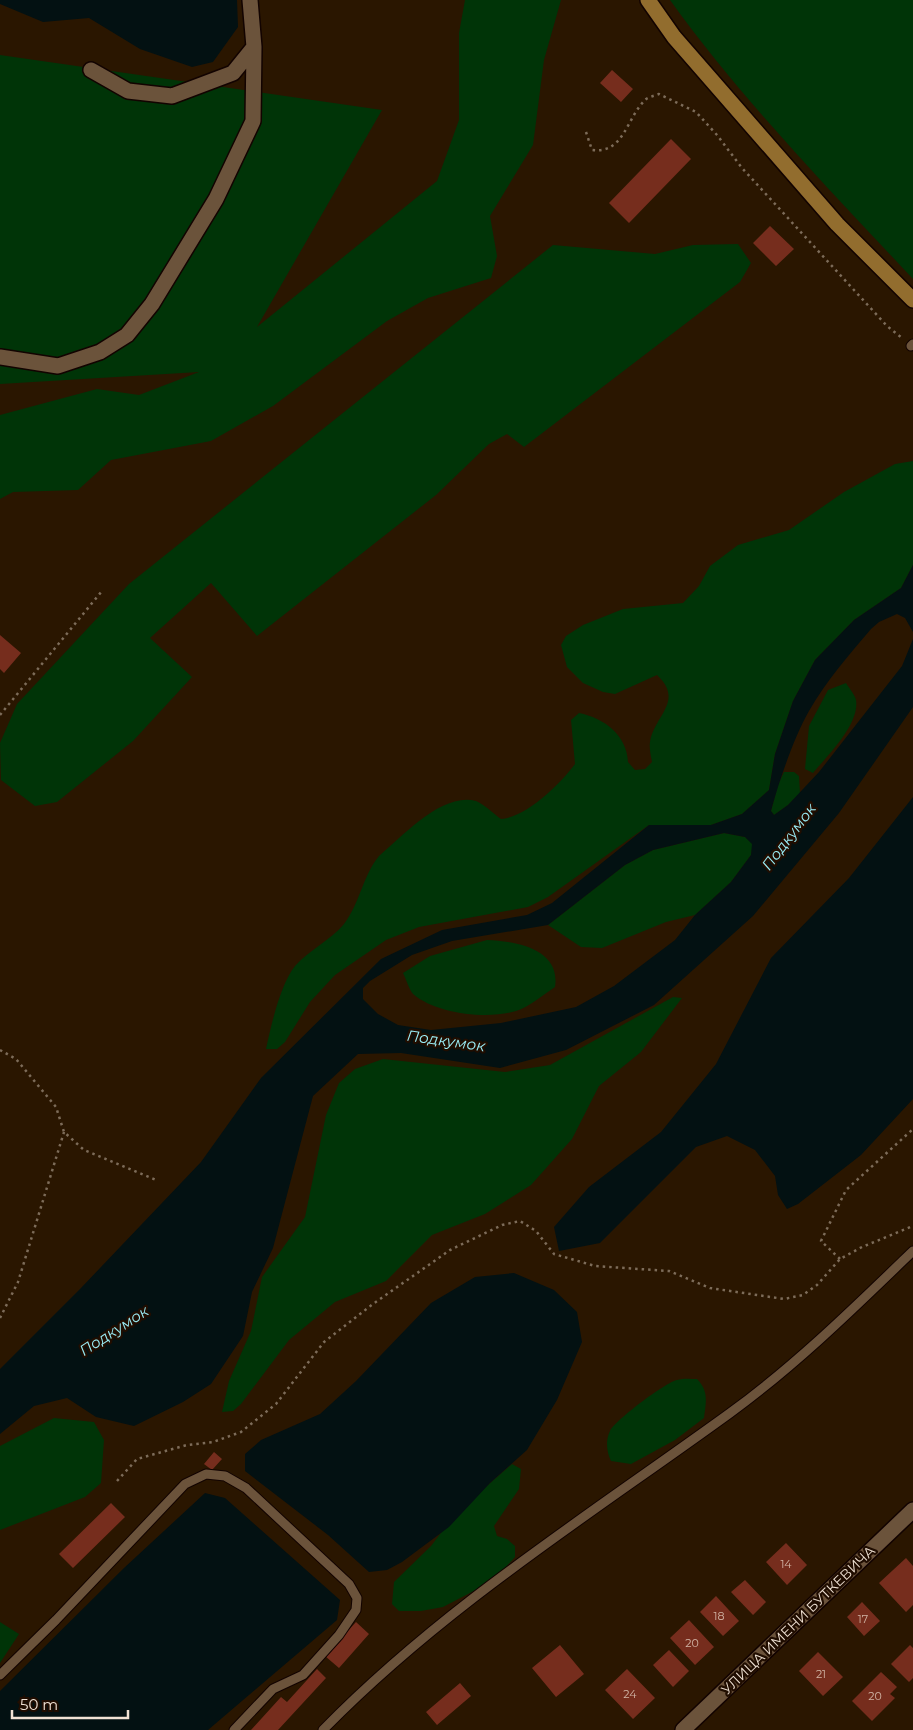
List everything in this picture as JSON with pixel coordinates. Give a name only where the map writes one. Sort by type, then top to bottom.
[{"type":"street","points":[[0,357],[58,366],[100,352],[127,335],[152,304],[216,199],[253,121],[254,47],[250,0]]},
{"type":"street","points":[[648,0],[674,37],[837,224],[913,300]]},
{"type":"street","points":[[91,70],[128,91],[172,96],[233,73],[254,47]]},
{"type":"street","name":"УЛИЦА ИМЕНИ БУТКЕВИЧА","points":[[683,1730],[913,1510]]},
{"type":"lane","points":[[323,1730],[350,1702],[424,1637],[634,1479],[730,1413],[806,1354],[913,1251]]},
{"type":"lane","points":[[0,1675],[185,1484],[206,1474],[225,1476],[246,1488],[349,1584],[357,1598],[356,1610],[339,1635],[303,1675],[273,1689],[234,1730]]},
{"type":"path","points":[[586,132],[592,150],[604,152],[615,146],[646,99],[659,94],[696,112],[717,135],[742,168],[887,326],[912,345]]},
{"type":"path","points":[[0,715],[102,591]]},
{"type":"path","points":[[0,1050],[16,1059],[56,1108],[64,1132],[84,1150],[156,1180]]},
{"type":"path","points":[[840,1259],[821,1240],[846,1190],[913,1129]]},
{"type":"path","points":[[0,1318],[18,1282],[64,1132]]},
{"type":"path","points":[[117,1481],[137,1459],[187,1446],[214,1442],[241,1432],[276,1404],[324,1342],[373,1304],[450,1250],[502,1225],[520,1221],[536,1231],[554,1254],[595,1266],[669,1271],[710,1288],[784,1299],[803,1295],[810,1290],[840,1259],[862,1247],[913,1226]]},
{"type":"green space","points":[[465,0],[561,0],[544,60],[533,145],[490,216],[497,256],[491,278],[428,298],[387,321],[273,406],[211,441],[111,460],[78,490],[13,492],[0,499],[0,415],[97,389],[139,395],[199,372],[0,384],[0,55],[382,110],[257,327],[437,181],[459,120],[459,33]]},
{"type":"green space","points":[[670,0],[913,0],[913,279],[818,178],[756,108]]},
{"type":"green space","points":[[738,244],[751,263],[740,282],[524,447],[507,434],[489,444],[436,495],[257,636],[211,583],[150,638],[192,677],[133,741],[57,802],[35,806],[1,780],[0,743],[17,704],[129,584],[553,245],[655,254],[693,245]]},
{"type":"green space","points":[[913,461],[913,565],[901,588],[854,620],[815,660],[793,701],[775,754],[769,790],[742,814],[711,825],[649,825],[548,897],[528,907],[419,927],[386,940],[335,975],[310,1002],[285,1042],[277,1049],[266,1049],[273,1018],[281,995],[295,966],[339,930],[354,907],[369,872],[379,856],[411,827],[437,809],[463,800],[479,802],[501,819],[511,817],[532,806],[552,790],[575,764],[571,720],[579,713],[597,719],[613,729],[627,752],[628,762],[635,770],[645,769],[652,762],[650,742],[668,701],[665,684],[657,675],[615,694],[603,692],[583,683],[567,667],[561,645],[566,636],[583,625],[623,609],[683,603],[699,586],[710,566],[738,545],[789,530],[844,492],[895,464]]},
{"type":"green space","points":[[846,683],[856,700],[853,719],[834,749],[813,773],[805,769],[809,726],[828,690]]},
{"type":"green space","points":[[784,772],[794,772],[799,776],[800,793],[774,815],[771,811],[778,785]]},
{"type":"green space","points":[[724,833],[745,837],[753,844],[751,855],[731,882],[695,915],[666,922],[602,948],[581,947],[548,925],[625,865],[653,850]]},
{"type":"green space","points":[[487,940],[523,945],[544,956],[551,964],[555,974],[555,987],[521,1009],[504,1014],[491,1015],[448,1011],[423,1001],[413,994],[403,973],[430,956]]},
{"type":"green space","points":[[673,997],[682,998],[641,1052],[599,1086],[572,1139],[531,1185],[485,1214],[432,1235],[386,1281],[335,1302],[289,1340],[241,1404],[233,1411],[222,1412],[229,1381],[251,1331],[262,1277],[305,1217],[326,1115],[339,1083],[355,1069],[383,1059],[505,1072],[550,1065]]},
{"type":"green space","points":[[682,1379],[697,1379],[705,1392],[704,1418],[675,1440],[631,1464],[611,1461],[607,1439],[610,1431],[621,1419],[652,1394],[671,1382]]},
{"type":"green space","points":[[54,1418],[94,1422],[104,1440],[101,1483],[85,1497],[0,1530],[0,1446]]},
{"type":"green space","points":[[512,1464],[521,1469],[519,1489],[494,1526],[497,1536],[507,1539],[515,1546],[515,1557],[493,1581],[443,1607],[421,1611],[399,1611],[392,1604],[394,1582],[431,1546],[457,1512]]},
{"type":"green space","points":[[0,1622],[19,1634],[0,1663]]},
{"type":"water","points":[[0,0],[237,0],[238,27],[213,62],[192,67],[140,49],[89,18],[43,22],[0,4]]},
{"type":"water","name":"Подкумок","points":[[913,565],[913,632],[905,618],[897,614],[879,622],[846,658],[830,679],[809,711],[792,746],[771,811],[774,815],[788,805],[819,772],[902,666],[913,639],[913,707],[839,813],[753,916],[654,1005],[566,1050],[500,1068],[401,1053],[358,1054],[313,1096],[273,1248],[252,1292],[243,1336],[211,1384],[183,1402],[134,1426],[96,1417],[67,1398],[34,1406],[0,1434],[0,1369],[81,1288],[201,1162],[261,1078],[381,959],[442,930],[527,915],[552,903],[649,825],[711,825],[742,814],[769,790],[775,754],[793,701],[815,660],[854,620],[901,588]],"holes":[[[724,833],[745,837],[752,844],[751,855],[731,882],[695,915],[675,940],[614,986],[576,1007],[501,1023],[431,1030],[398,1025],[378,1014],[363,999],[363,988],[370,981],[412,955],[452,941],[548,925],[625,865],[653,850]]]},
{"type":"water","points":[[913,797],[913,1099],[861,1155],[798,1204],[787,1209],[778,1195],[775,1176],[755,1150],[727,1136],[696,1147],[600,1243],[559,1251],[554,1227],[589,1187],[661,1132],[716,1064],[771,958],[849,878]]},
{"type":"water","points":[[514,1273],[554,1290],[577,1312],[582,1342],[557,1400],[527,1450],[490,1483],[449,1527],[402,1562],[387,1570],[369,1572],[328,1535],[245,1471],[245,1454],[261,1440],[320,1414],[356,1381],[431,1303],[475,1277]]},
{"type":"water","points":[[205,1493],[225,1498],[340,1600],[337,1620],[208,1730],[0,1730],[0,1691],[124,1568]]},
{"type":"building","points":[[612,70],[633,89],[621,102],[600,83]]},
{"type":"building","points":[[671,139],[691,159],[629,223],[609,203]]},
{"type":"building","points":[[770,226],[794,249],[776,266],[753,243]]},
{"type":"building","points":[[0,635],[21,653],[4,673],[0,669]]},
{"type":"building","points":[[214,1452],[222,1459],[212,1470],[204,1464]]},
{"type":"building","points":[[111,1503],[125,1517],[73,1568],[59,1554]]},
{"type":"building","points":[[786,1543],[807,1565],[787,1585],[766,1562]]},
{"type":"building","points":[[906,1558],[913,1566],[913,1605],[906,1612],[879,1583]]},
{"type":"building","points":[[745,1580],[766,1602],[753,1615],[731,1592]]},
{"type":"building","points":[[716,1596],[739,1621],[723,1636],[700,1612]]},
{"type":"building","points":[[862,1602],[880,1621],[864,1636],[847,1617]]},
{"type":"building","points":[[689,1620],[714,1647],[695,1665],[670,1638]]},
{"type":"building","points":[[356,1622],[369,1634],[339,1668],[325,1656]]},
{"type":"building","points":[[560,1645],[584,1674],[556,1697],[532,1668]]},
{"type":"building","points":[[910,1645],[913,1648],[913,1678],[909,1682],[891,1664]]},
{"type":"building","points":[[669,1650],[689,1671],[673,1687],[653,1665]]},
{"type":"building","points":[[818,1652],[843,1677],[823,1696],[799,1671]]},
{"type":"building","points":[[317,1669],[326,1678],[278,1730],[251,1730],[281,1697],[287,1702]]},
{"type":"building","points":[[627,1669],[655,1698],[633,1719],[605,1690]]},
{"type":"building","points":[[881,1672],[897,1687],[890,1694],[895,1698],[872,1721],[852,1701]]},
{"type":"building","points":[[460,1683],[471,1696],[437,1725],[426,1712]]}]
